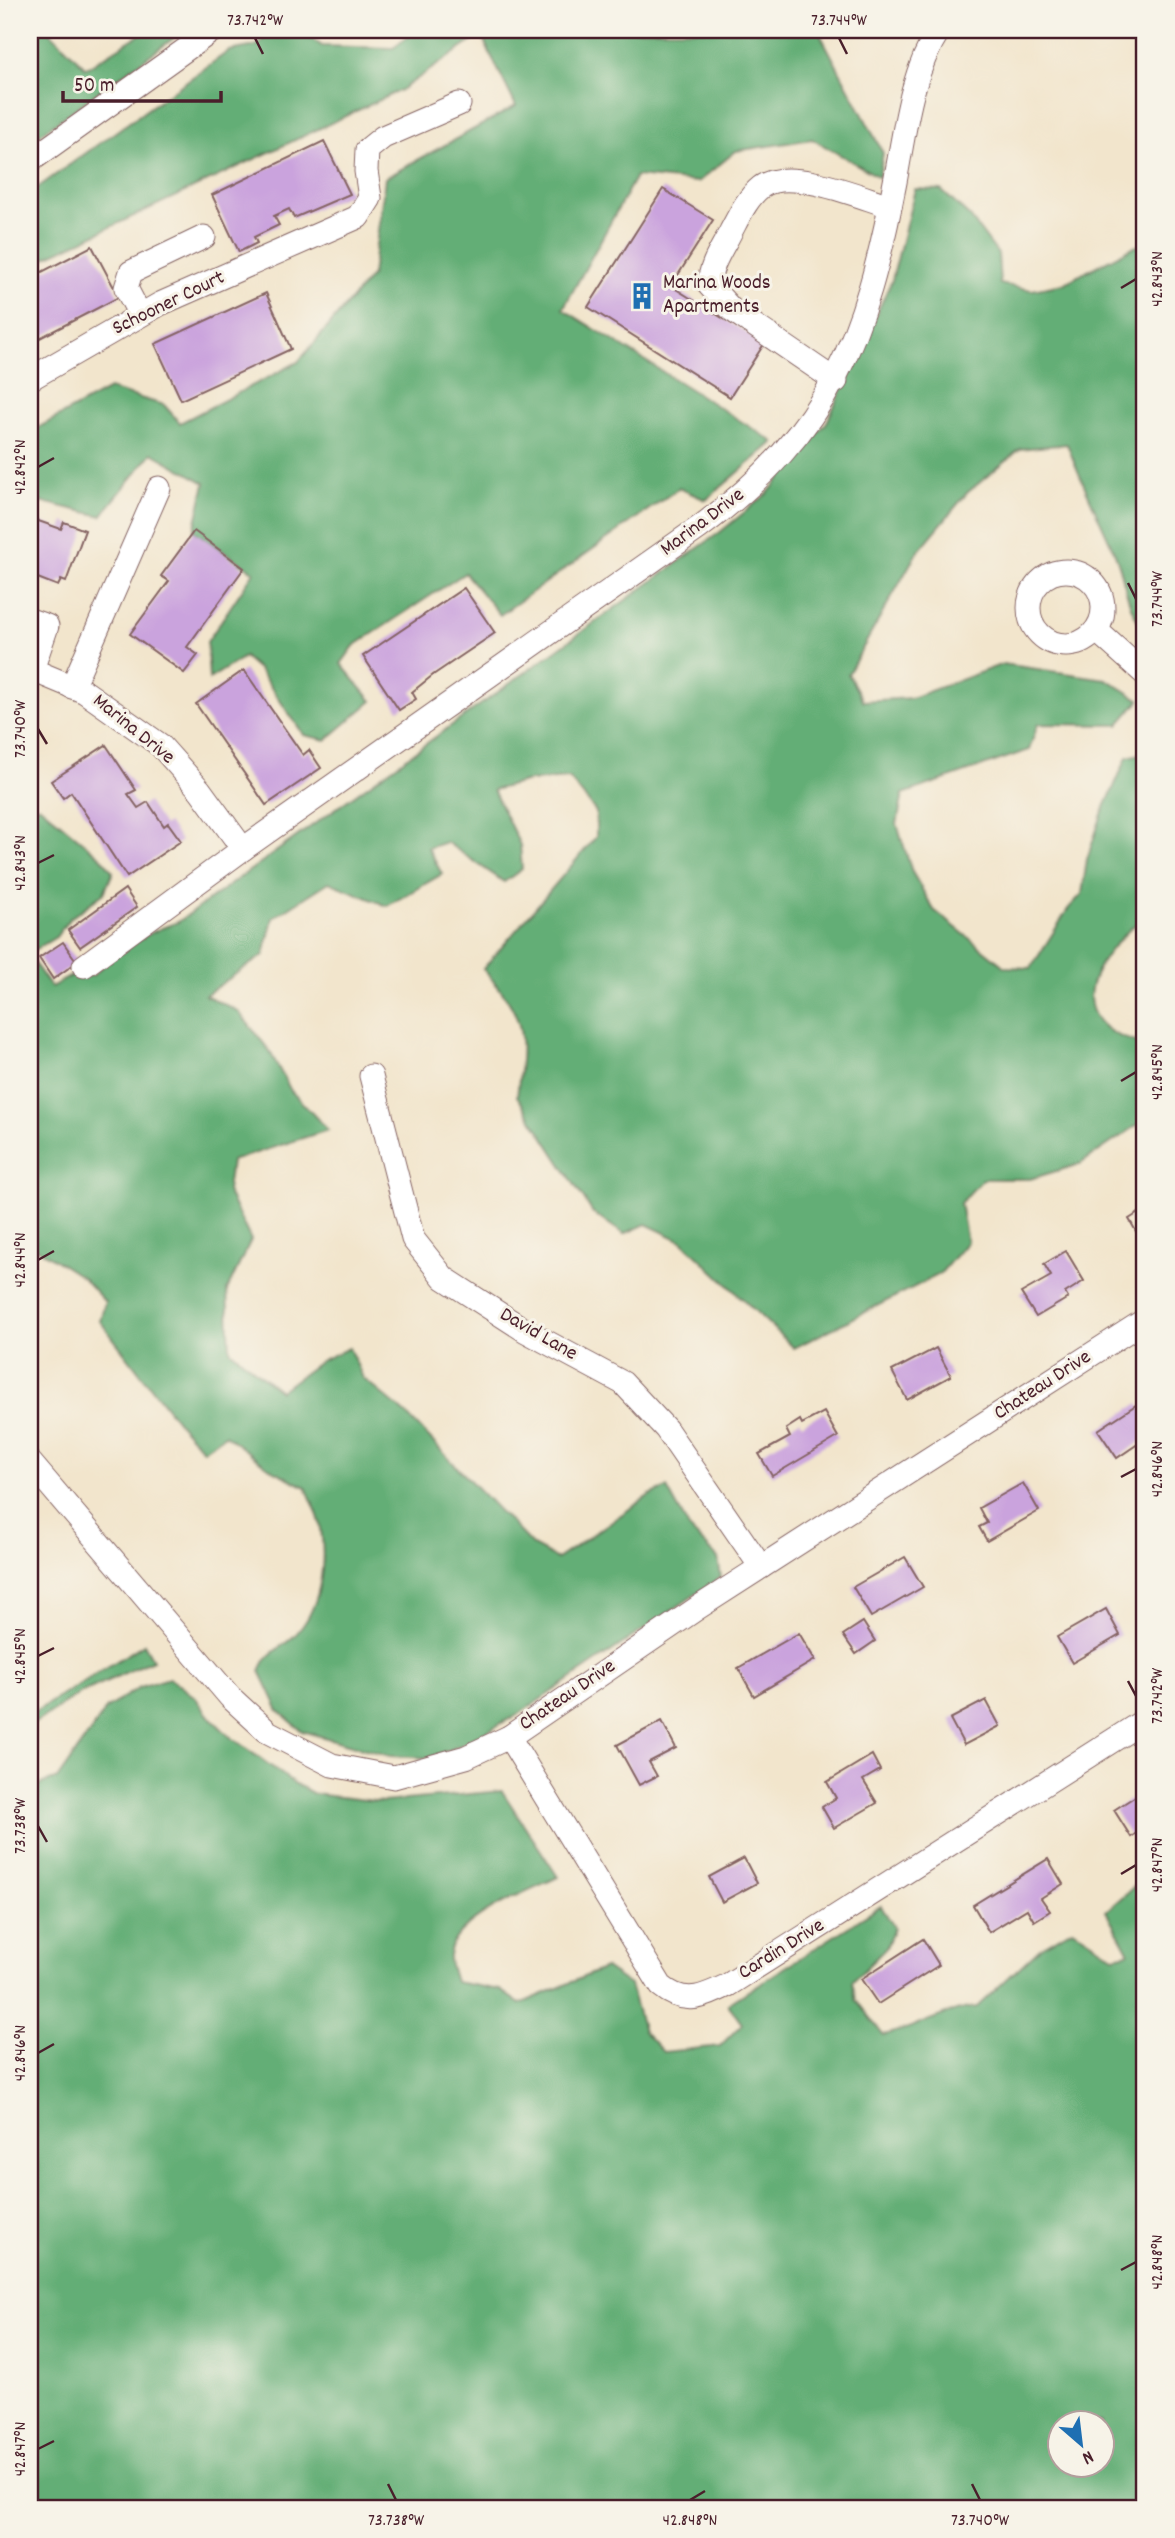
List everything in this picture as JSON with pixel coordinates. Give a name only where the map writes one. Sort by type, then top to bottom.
[{"type":"street","points":[[30,161],[213,30]]},
{"type":"street","name":"Marina Drive","points":[[84,966],[243,849],[738,499],[785,454],[836,381],[865,314],[881,257],[912,92],[928,48],[938,31]]},
{"type":"street","name":"Schooner Court","points":[[30,379],[140,315],[358,217],[370,198],[365,158],[367,150],[375,142],[459,104]]},
{"type":"street","points":[[836,381],[732,310],[709,285],[709,272],[741,213],[763,185],[778,180],[799,180],[890,205]]},
{"type":"street","points":[[140,315],[127,288],[131,272],[204,237]]},
{"type":"street","points":[[72,687],[159,488]]},
{"type":"street","points":[[30,620],[47,626],[31,669]]},
{"type":"street","points":[[1096,630],[1145,674]]},
{"type":"street","name":"Marina Drive","points":[[31,669],[85,692],[160,745],[201,790],[243,849]]},
{"type":"street","name":"David Lane","points":[[371,1076],[413,1240],[444,1278],[526,1331],[623,1383],[666,1429],[761,1567]]},
{"type":"street","name":"Chateau Drive","points":[[30,1462],[230,1697],[268,1732],[332,1765],[394,1777],[467,1757],[509,1737],[761,1567],[1145,1320]]},
{"type":"street","name":"Cardin Drive","points":[[509,1737],[662,1986],[671,1995],[687,2000],[701,1999],[728,1984],[1145,1720]]},
{"type":"green space","points":[[30,30],[48,30],[86,68],[147,30],[168,30],[174,38],[30,141]]},
{"type":"green space","points":[[274,30],[300,30],[322,46],[393,48],[416,30],[818,30],[883,153],[879,177],[812,139],[736,151],[698,182],[636,176],[563,309],[774,442],[706,500],[679,488],[500,615],[465,573],[354,646],[341,664],[372,701],[326,740],[304,735],[258,669],[244,657],[209,679],[207,642],[254,572],[194,531],[205,483],[152,453],[101,516],[30,499],[30,432],[109,389],[164,405],[180,423],[298,362],[372,275],[385,178],[516,106],[481,35],[401,90],[30,265],[30,193],[229,51],[256,46]]},
{"type":"green space","points":[[915,189],[941,190],[970,217],[998,254],[1000,284],[1032,290],[1063,284],[1135,246],[1145,247],[1145,409],[1138,432],[1145,446],[1145,629],[1133,612],[1119,564],[1067,444],[1020,449],[967,493],[916,554],[848,674],[863,701],[911,698],[1003,664],[1106,679],[1140,700],[1118,725],[1038,724],[1029,750],[903,794],[897,824],[912,872],[934,910],[1005,967],[1031,968],[1068,909],[1082,894],[1087,859],[1102,814],[1127,757],[1145,753],[1145,917],[1107,954],[1092,986],[1091,1002],[1096,1018],[1110,1031],[1145,1045],[1145,1120],[1080,1164],[1030,1179],[983,1179],[960,1203],[967,1242],[940,1274],[794,1348],[682,1241],[646,1224],[624,1234],[593,1213],[517,1096],[521,1056],[520,1027],[508,1001],[483,969],[596,837],[596,812],[569,778],[529,781],[493,790],[520,845],[522,869],[504,882],[446,842],[428,848],[442,874],[387,906],[329,882],[273,918],[264,955],[205,995],[238,1011],[269,1050],[291,1091],[328,1130],[231,1161],[227,1191],[251,1240],[227,1290],[230,1350],[280,1391],[322,1360],[349,1348],[363,1378],[407,1415],[533,1546],[557,1559],[650,1495],[667,1488],[690,1530],[718,1558],[721,1577],[519,1714],[459,1746],[429,1758],[390,1756],[302,1731],[279,1711],[260,1671],[270,1655],[293,1637],[302,1626],[310,1614],[319,1586],[323,1557],[321,1529],[306,1487],[274,1471],[225,1435],[203,1450],[181,1426],[100,1321],[105,1302],[83,1278],[30,1244],[30,806],[40,806],[102,858],[113,872],[104,893],[69,919],[56,937],[33,951],[32,960],[51,987],[75,974],[92,976],[132,944],[178,922],[719,533],[768,493],[827,422],[892,280]]},
{"type":"green space","points":[[144,1644],[153,1660],[81,1693],[30,1726],[30,1715]]},
{"type":"green space","points":[[169,1678],[195,1697],[228,1735],[294,1783],[314,1794],[383,1802],[502,1791],[558,1877],[511,1898],[477,1918],[463,1930],[449,1955],[455,1982],[500,1990],[520,2004],[605,1968],[630,1985],[643,2031],[663,2052],[720,2046],[742,2024],[728,2004],[881,1906],[894,1927],[886,1948],[852,1982],[856,2000],[883,2035],[977,2007],[1040,1948],[1072,1929],[1114,1956],[1129,1953],[1106,1911],[1137,1884],[1145,1886],[1145,2508],[30,2508],[30,1788],[58,1778],[107,1708],[140,1687]]},
{"type":"building","points":[[324,141],[350,194],[294,218],[289,209],[274,216],[279,225],[254,237],[257,243],[239,252],[212,195]]},
{"type":"building","name":"Marina Woods Apartments","points":[[663,189],[713,220],[671,286],[764,344],[730,397],[588,307]]},
{"type":"building","points":[[92,246],[119,297],[30,343],[30,278]]},
{"type":"building","points":[[266,293],[291,349],[181,400],[155,344]]},
{"type":"building","points":[[30,518],[61,529],[64,522],[85,530],[66,582],[61,580],[58,586],[30,575]]},
{"type":"building","points":[[194,531],[244,568],[187,647],[198,655],[184,673],[130,634],[169,581],[161,576]]},
{"type":"building","points":[[464,588],[495,633],[433,675],[412,692],[416,699],[399,710],[363,656]]},
{"type":"building","points":[[244,670],[303,755],[309,750],[321,768],[266,805],[196,704]]},
{"type":"building","points":[[106,745],[136,790],[128,794],[138,808],[148,802],[164,826],[168,823],[181,841],[127,877],[71,792],[63,798],[51,781]]},
{"type":"building","points":[[125,889],[137,907],[80,947],[68,930]]},
{"type":"building","points":[[63,942],[77,962],[53,979],[39,958]]},
{"type":"building","points":[[1145,1209],[1145,1247],[1129,1219]]},
{"type":"building","points":[[1066,1251],[1084,1281],[1065,1293],[1068,1298],[1036,1317],[1021,1293],[1051,1276],[1044,1264]]},
{"type":"building","points":[[936,1348],[951,1376],[907,1400],[892,1371]]},
{"type":"building","points":[[1139,1403],[1145,1414],[1145,1439],[1117,1458],[1098,1430]]},
{"type":"building","points":[[824,1412],[838,1437],[772,1476],[759,1454],[790,1437],[786,1429],[800,1420],[802,1424]]},
{"type":"building","points":[[1023,1483],[1039,1511],[987,1541],[979,1527],[987,1523],[979,1508]]},
{"type":"building","points":[[905,1557],[923,1587],[871,1617],[853,1587]]},
{"type":"building","points":[[1106,1609],[1120,1635],[1072,1663],[1057,1637]]},
{"type":"building","points":[[863,1622],[875,1641],[856,1654],[843,1635]]},
{"type":"building","points":[[799,1633],[815,1660],[754,1696],[738,1668]]},
{"type":"building","points":[[986,1700],[1000,1726],[964,1745],[950,1719]]},
{"type":"building","points":[[662,1721],[676,1748],[649,1762],[657,1776],[639,1785],[617,1745]]},
{"type":"building","points":[[872,1755],[880,1770],[863,1780],[877,1803],[834,1828],[822,1807],[836,1798],[827,1782]]},
{"type":"building","points":[[1145,1790],[1145,1827],[1131,1837],[1114,1810]]},
{"type":"building","points":[[744,1858],[757,1883],[722,1902],[709,1877]]},
{"type":"building","points":[[1048,1859],[1063,1884],[1041,1898],[1050,1911],[1034,1921],[1027,1909],[989,1932],[973,1905]]},
{"type":"building","points":[[923,1939],[939,1965],[878,2004],[861,1979]]},
{"type":"place","name":"Marina Woods Apartments","points":[[642,296]]}]
